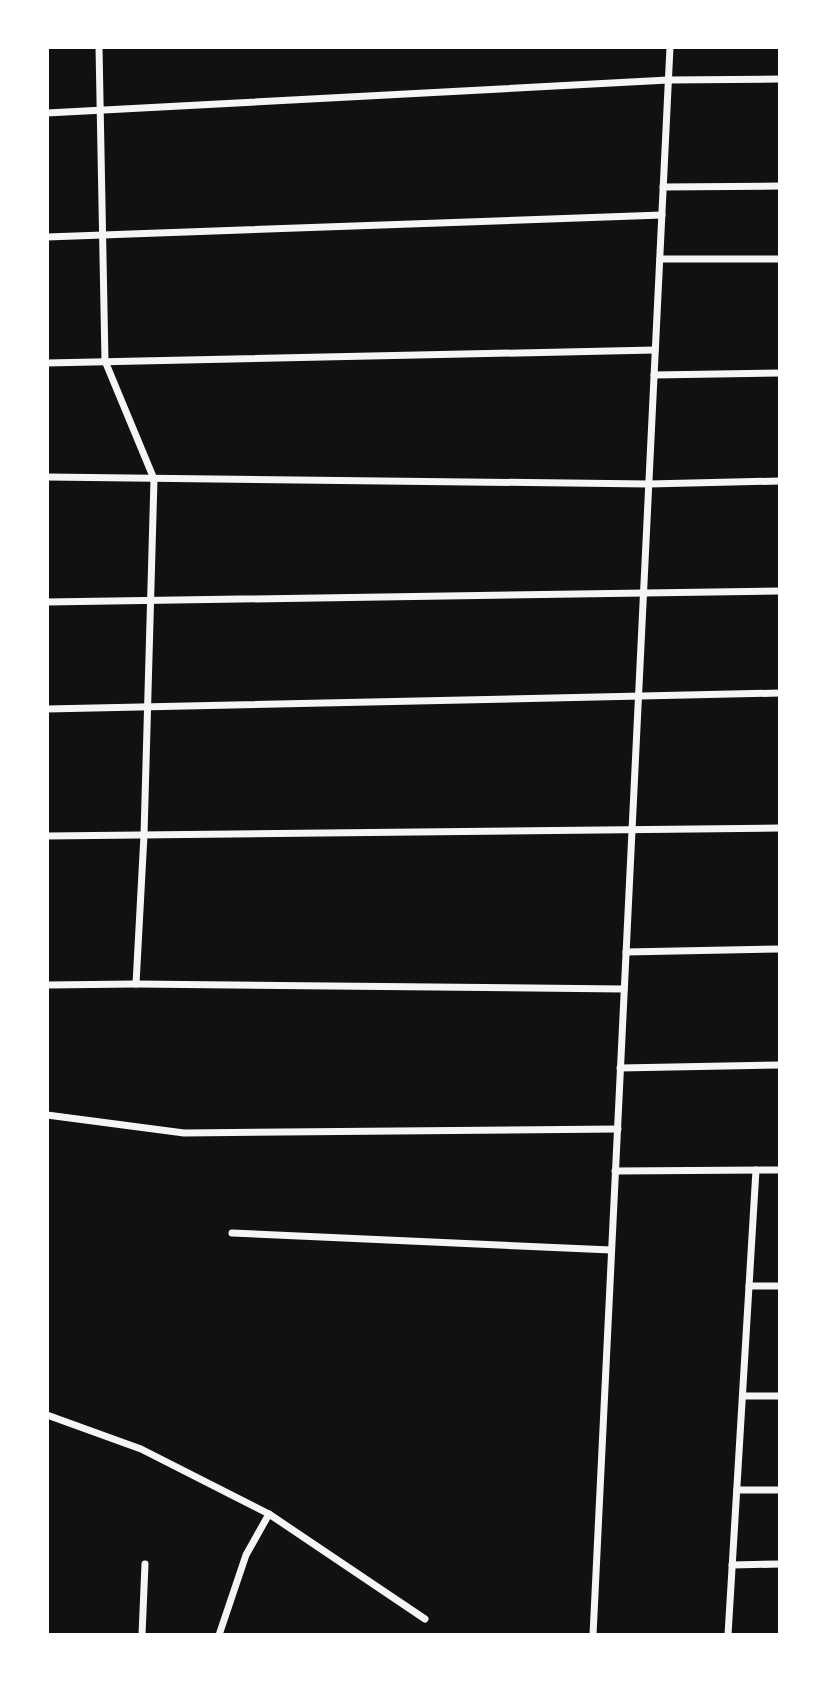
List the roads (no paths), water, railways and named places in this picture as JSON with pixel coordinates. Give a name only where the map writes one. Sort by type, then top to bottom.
[{"type":"street","points":[[99,47],[106,361],[153,479],[144,835],[136,984]]},
{"type":"street","points":[[593,1635],[670,47]]},
{"type":"street","points":[[47,113],[668,80],[780,79]]},
{"type":"street","points":[[663,187],[780,186]]},
{"type":"street","points":[[47,237],[662,215]]},
{"type":"street","points":[[660,259],[780,259]]},
{"type":"street","points":[[47,363],[655,350]]},
{"type":"street","points":[[654,375],[780,373]]},
{"type":"street","points":[[47,477],[649,484],[780,481]]},
{"type":"street","points":[[47,602],[780,591]]},
{"type":"street","points":[[47,709],[780,693]]},
{"type":"street","points":[[47,836],[780,828]]},
{"type":"street","points":[[626,952],[780,949]]},
{"type":"street","points":[[47,985],[624,989]]},
{"type":"street","points":[[620,1068],[780,1065]]},
{"type":"street","points":[[47,1115],[184,1133],[618,1129]]},
{"type":"street","points":[[728,1635],[756,1170]]},
{"type":"street","points":[[615,1171],[780,1170]]},
{"type":"street","points":[[232,1233],[611,1250]]},
{"type":"street","points":[[749,1286],[780,1286]]},
{"type":"street","points":[[743,1396],[780,1396]]},
{"type":"street","points":[[47,1415],[141,1449],[269,1514],[425,1619]]},
{"type":"street","points":[[737,1490],[780,1490]]},
{"type":"street","points":[[219,1635],[246,1555],[269,1514]]},
{"type":"street","points":[[142,1635],[145,1564]]},
{"type":"street","points":[[732,1564],[780,1564]]}]
